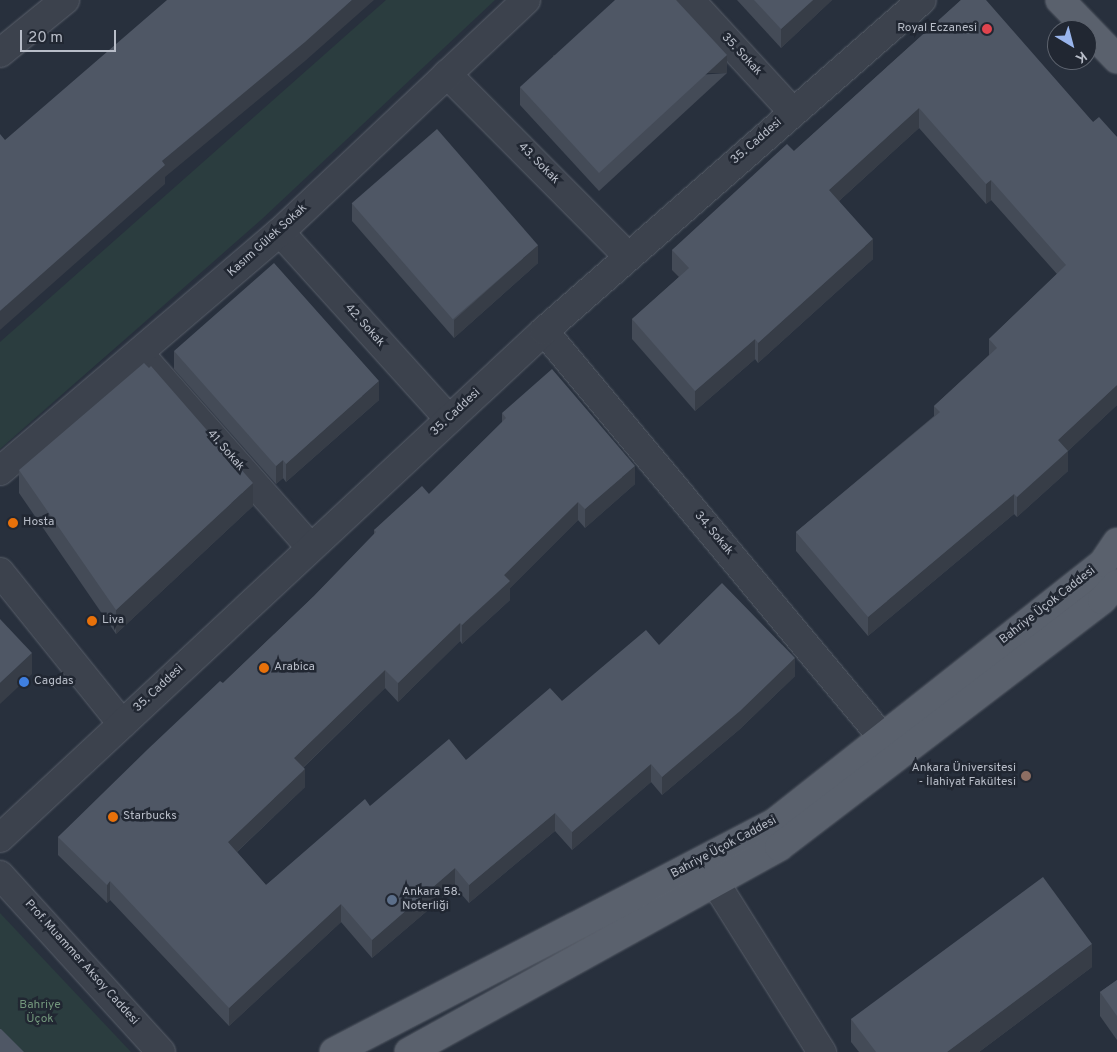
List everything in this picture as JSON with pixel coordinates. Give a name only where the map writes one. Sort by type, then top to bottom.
[{"type":"main road","points":[[1060,0],[1117,58]]},
{"type":"main road","name":"Bahriye Üçok Caddesi","points":[[334,1052],[774,823],[1103,563],[1117,542]]},
{"type":"main road","name":"Bahriye Üçok Caddesi","points":[[409,1052],[780,847],[1102,600],[1117,584]]},
{"type":"street","points":[[0,52],[65,0]]},
{"type":"street","name":"Kasım Gülek Sokak","points":[[0,471],[140,354],[280,232],[526,0]]},
{"type":"street","name":"35. Sokak","points":[[690,0],[792,111]]},
{"type":"street","name":"35. Caddesi","points":[[0,838],[310,547],[544,331],[792,111],[922,0]]},
{"type":"street","name":"43. Sokak","points":[[447,74],[628,256]]},
{"type":"street","name":"42. Sokak","points":[[280,232],[449,419]]},
{"type":"street","name":"34. Sokak","points":[[544,331],[882,738]]},
{"type":"street","name":"41. Sokak","points":[[140,354],[310,547]]},
{"type":"street","points":[[0,572],[122,724]]},
{"type":"street","name":"Prof. Muammer Aksoy Caddesi","points":[[0,875],[161,1052]]},
{"type":"street","points":[[716,884],[822,1052]]},
{"type":"green space","points":[[386,0],[495,0],[262,219],[0,449],[0,342]]},
{"type":"green space","name":"Bahriye Üçok","points":[[0,913],[131,1052],[0,1052]]},
{"type":"building","points":[[167,0],[352,0],[305,42],[162,161],[165,165],[0,311],[0,134],[5,140]]},
{"type":"building","points":[[615,0],[676,0],[727,55],[599,173],[520,87]]},
{"type":"building","points":[[754,0],[813,0],[781,29]]},
{"type":"building","points":[[961,0],[986,0],[1093,122],[1099,117],[1117,137],[1117,385],[1058,440],[1068,451],[1017,497],[1014,494],[868,617],[796,532],[940,412],[934,406],[997,348],[989,339],[1066,265],[991,180],[986,184],[919,108],[829,190],[873,239],[758,343],[755,339],[695,391],[632,319],[689,268],[672,250],[787,144],[794,151]]},
{"type":"building","points":[[437,129],[538,245],[453,319],[352,203]]},
{"type":"building","points":[[274,263],[379,381],[286,464],[283,460],[276,466],[174,351]]},
{"type":"building","points":[[144,363],[149,368],[151,366],[253,483],[116,610],[19,470]]},
{"type":"building","points":[[552,369],[635,466],[585,509],[578,502],[504,575],[510,581],[462,625],[460,623],[398,683],[385,670],[294,758],[305,769],[228,842],[266,885],[365,799],[370,806],[449,739],[466,760],[550,688],[562,701],[646,630],[659,645],[722,583],[795,658],[740,711],[662,777],[651,764],[572,832],[555,813],[469,885],[455,868],[372,940],[341,904],[229,1008],[110,881],[107,885],[58,837],[220,681],[223,683],[314,596],[376,532],[374,530],[422,486],[429,494],[506,418],[502,413]]},
{"type":"building","points":[[0,619],[32,653],[0,683]]},
{"type":"building","points":[[1043,877],[1092,944],[947,1052],[876,1052],[851,1019]]},
{"type":"building","points":[[1117,980],[1117,1016],[1100,992]]},
{"type":"building","points":[[1,1029],[24,1052],[0,1052]]},
{"type":"place","name":"Royal Eczanesi","points":[[987,29]]},
{"type":"place","name":"Hosta","points":[[13,523]]},
{"type":"place","name":"Liva","points":[[92,621]]},
{"type":"place","name":"Arabica","points":[[264,668]]},
{"type":"place","name":"Cagdas","points":[[24,682]]},
{"type":"place","name":"Ankara Üniversitesi - İlahiyat Fakültesi","points":[[1026,776]]},
{"type":"place","name":"Starbucks","points":[[113,817]]},
{"type":"place","name":"Ankara 58. Noterliği","points":[[392,900]]}]
